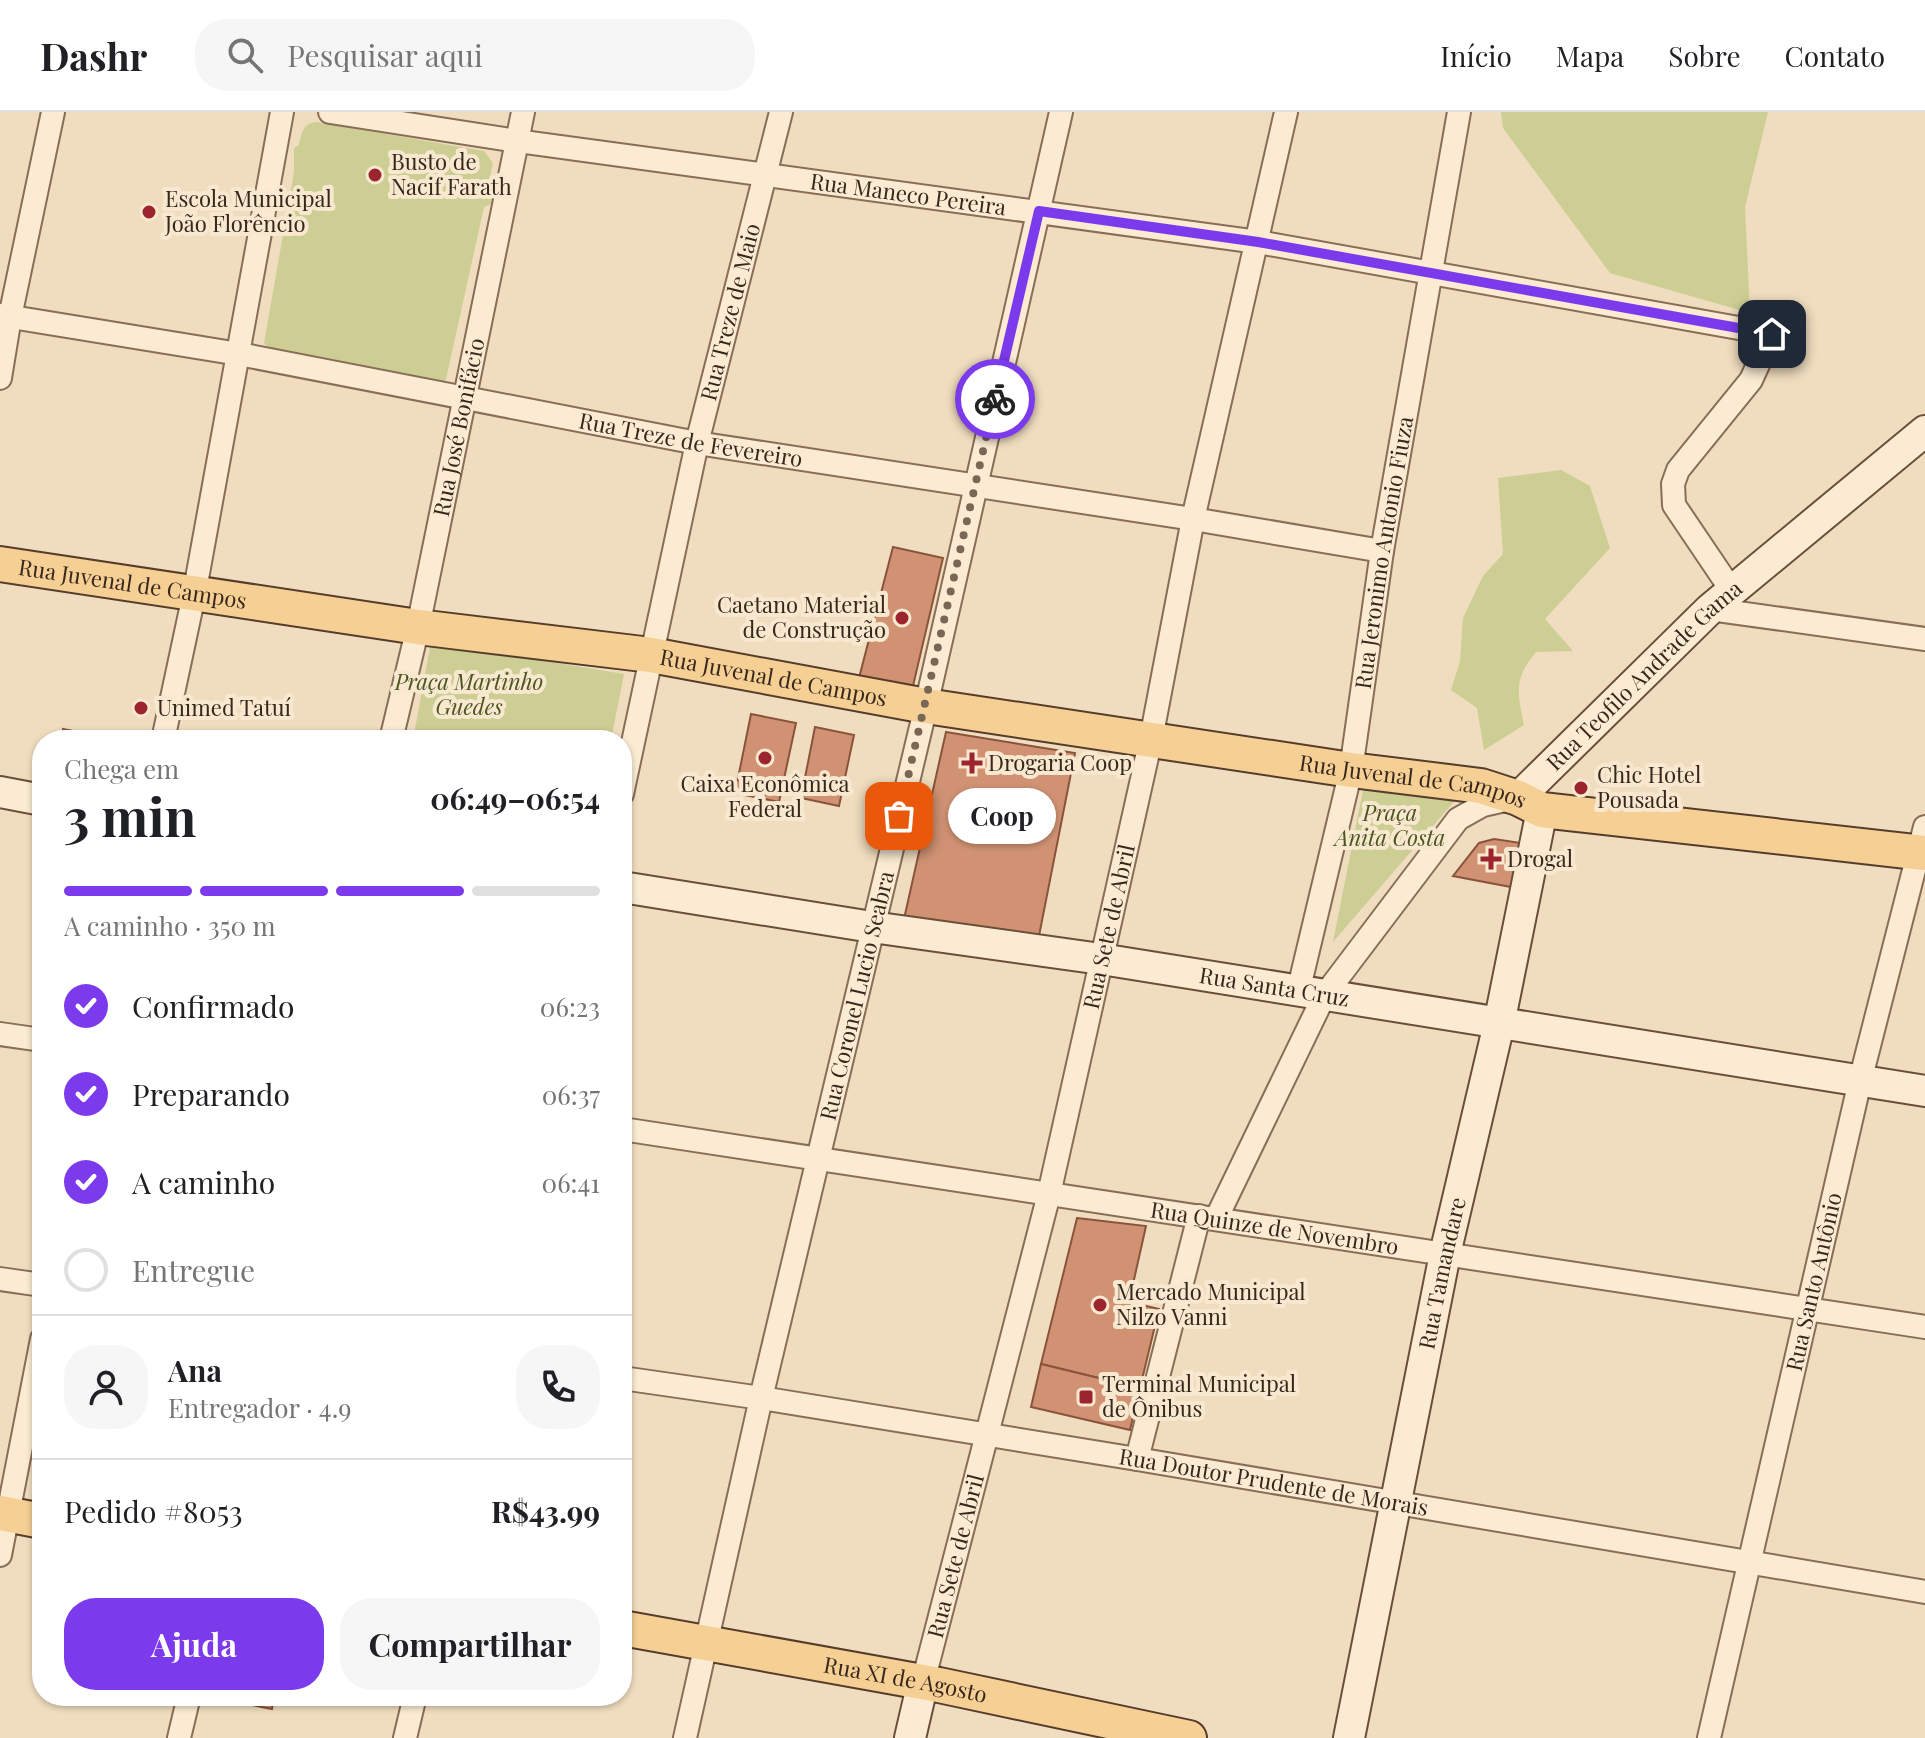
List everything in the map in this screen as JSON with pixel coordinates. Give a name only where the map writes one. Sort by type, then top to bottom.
[{"type":"main road","name":"Rua Juvenal de Campos","points":[[0,564],[418,627],[651,655],[926,706],[1351,770],[1481,786],[1530,804],[1923,844]]},
{"type":"main road","points":[[4,1514],[32,1519]]},
{"type":"main road","name":"Rua XI de Agosto","points":[[632,1630],[923,1682],[1189,1738]]},
{"type":"street","points":[[0,378],[5,316],[53,112]]},
{"type":"street","points":[[165,730],[194,595],[282,112]]},
{"type":"street","name":"Rua Maneco Pereira","points":[[330,112],[517,141],[1258,242],[1772,334],[1751,380],[1678,470],[1673,484],[1674,505],[1721,600]]},
{"type":"street","name":"Rua José Bonifácio","points":[[393,730],[418,627],[523,112]]},
{"type":"street","name":"Rua Treze de Maio","points":[[632,746],[697,443],[781,112]]},
{"type":"street","name":"Rua Coronel Lucio Seabra","points":[[685,1738],[761,1398],[926,706],[1061,112]]},
{"type":"street","name":"Rua Sete de Abril","points":[[910,1738],[1049,1194],[1151,739],[1193,519],[1286,112]]},
{"type":"street","name":"Rua Jeronimo Antonio Fiuza","points":[[1311,994],[1351,770],[1382,551],[1459,112]]},
{"type":"street","name":"Rua Treze de Fevereiro","points":[[5,316],[239,354],[697,443],[1382,551]]},
{"type":"street","name":"Rua Teofilo Andrade Gama","points":[[1530,804],[1721,600],[1925,431]]},
{"type":"street","points":[[1721,600],[1925,639]]},
{"type":"street","points":[[0,792],[32,798]]},
{"type":"street","points":[[1137,1459],[1207,1218],[1311,994],[1458,819],[1483,805],[1530,804]]},
{"type":"street","name":"Rua Tamandare","points":[[1349,1738],[1445,1254],[1499,1024],[1530,804]]},
{"type":"street","name":"Rua Santo Antônio","points":[[1709,1738],[1860,1081],[1923,844]]},
{"type":"street","name":"Rua Santa Cruz","points":[[632,889],[1101,959],[1925,1091]]},
{"type":"street","points":[[0,1034],[32,1039]]},
{"type":"street","name":"Rua Quinze de Novembro","points":[[632,1130],[1925,1327]]},
{"type":"street","points":[[0,1279],[32,1284]]},
{"type":"street","name":"Rua Doutor Prudente de Morais","points":[[632,1379],[1137,1459],[1925,1592]]},
{"type":"street","points":[[0,1555],[4,1514],[32,1385]]},
{"type":"street","points":[[179,1738],[187,1706]]},
{"type":"street","points":[[405,1738],[413,1706]]},
{"type":"green space","points":[[1501,112],[1768,112],[1745,207],[1750,313],[1610,273],[1503,128]]},
{"type":"green space","points":[[317,122],[484,151],[493,163],[490,177],[495,184],[491,204],[484,207],[443,384],[273,352],[264,343],[294,172],[294,148],[299,145],[306,126]]},
{"type":"green space","points":[[1561,470],[1590,486],[1610,548],[1545,619],[1573,651],[1536,652],[1524,670],[1519,686],[1524,725],[1484,750],[1477,708],[1451,690],[1460,661],[1463,618],[1483,576],[1503,554],[1498,478]]},
{"type":"green space","name":"Praça Martinho Guedes","points":[[431,642],[624,674],[613,730],[415,730]]},
{"type":"green space","name":"Praça Anita Costa","points":[[1364,785],[1458,797],[1333,942]]},
{"type":"building","name":"Caetano Material de Construção","points":[[893,547],[943,558],[913,686],[859,678]]},
{"type":"building","name":"Caixa Econômica Federal","points":[[751,714],[796,723],[779,802],[735,793]]},
{"type":"building","points":[[815,727],[854,735],[839,806],[801,798]]},
{"type":"building","points":[[946,732],[1075,753],[1039,936],[904,919]]},
{"type":"building","name":"Drogal","points":[[1494,839],[1521,843],[1511,887],[1453,876],[1479,843]]},
{"type":"building","name":"Mercado Municipal Nilzo Vanni","points":[[1077,1218],[1146,1226],[1129,1302],[1159,1309],[1140,1388],[1041,1364]]},
{"type":"building","name":"Terminal Municipal de Ônibus","points":[[1041,1364],[1140,1388],[1130,1430],[1031,1407]]},
{"type":"way so far","points":[[899,816],[995,399]]},
{"type":"place","name":"Busto de Nacif Farath","points":[[375,175]]},
{"type":"place","name":"Escola Municipal João Florêncio","points":[[149,212]]},
{"type":"place","name":"Caetano Material de Construção","points":[[902,618]]},
{"type":"place","name":"Unimed Tatuí","points":[[141,708]]},
{"type":"place","name":"Caixa Econômica Federal","points":[[765,758]]},
{"type":"place","name":"Drogaria Coop","points":[[972,763]]},
{"type":"place","name":"Chic Hotel Pousada","points":[[1581,788]]},
{"type":"place","name":"Coop","points":[[899,816]]},
{"type":"place","name":"Drogal","points":[[1491,859]]},
{"type":"place","name":"Mercado Municipal Nilzo Vanni","points":[[1100,1305]]},
{"type":"place","name":"Terminal Municipal de Ônibus","points":[[1086,1397]]},
{"type":"route","points":[[995,399],[1039,211],[1258,242],[1772,334]]}]
